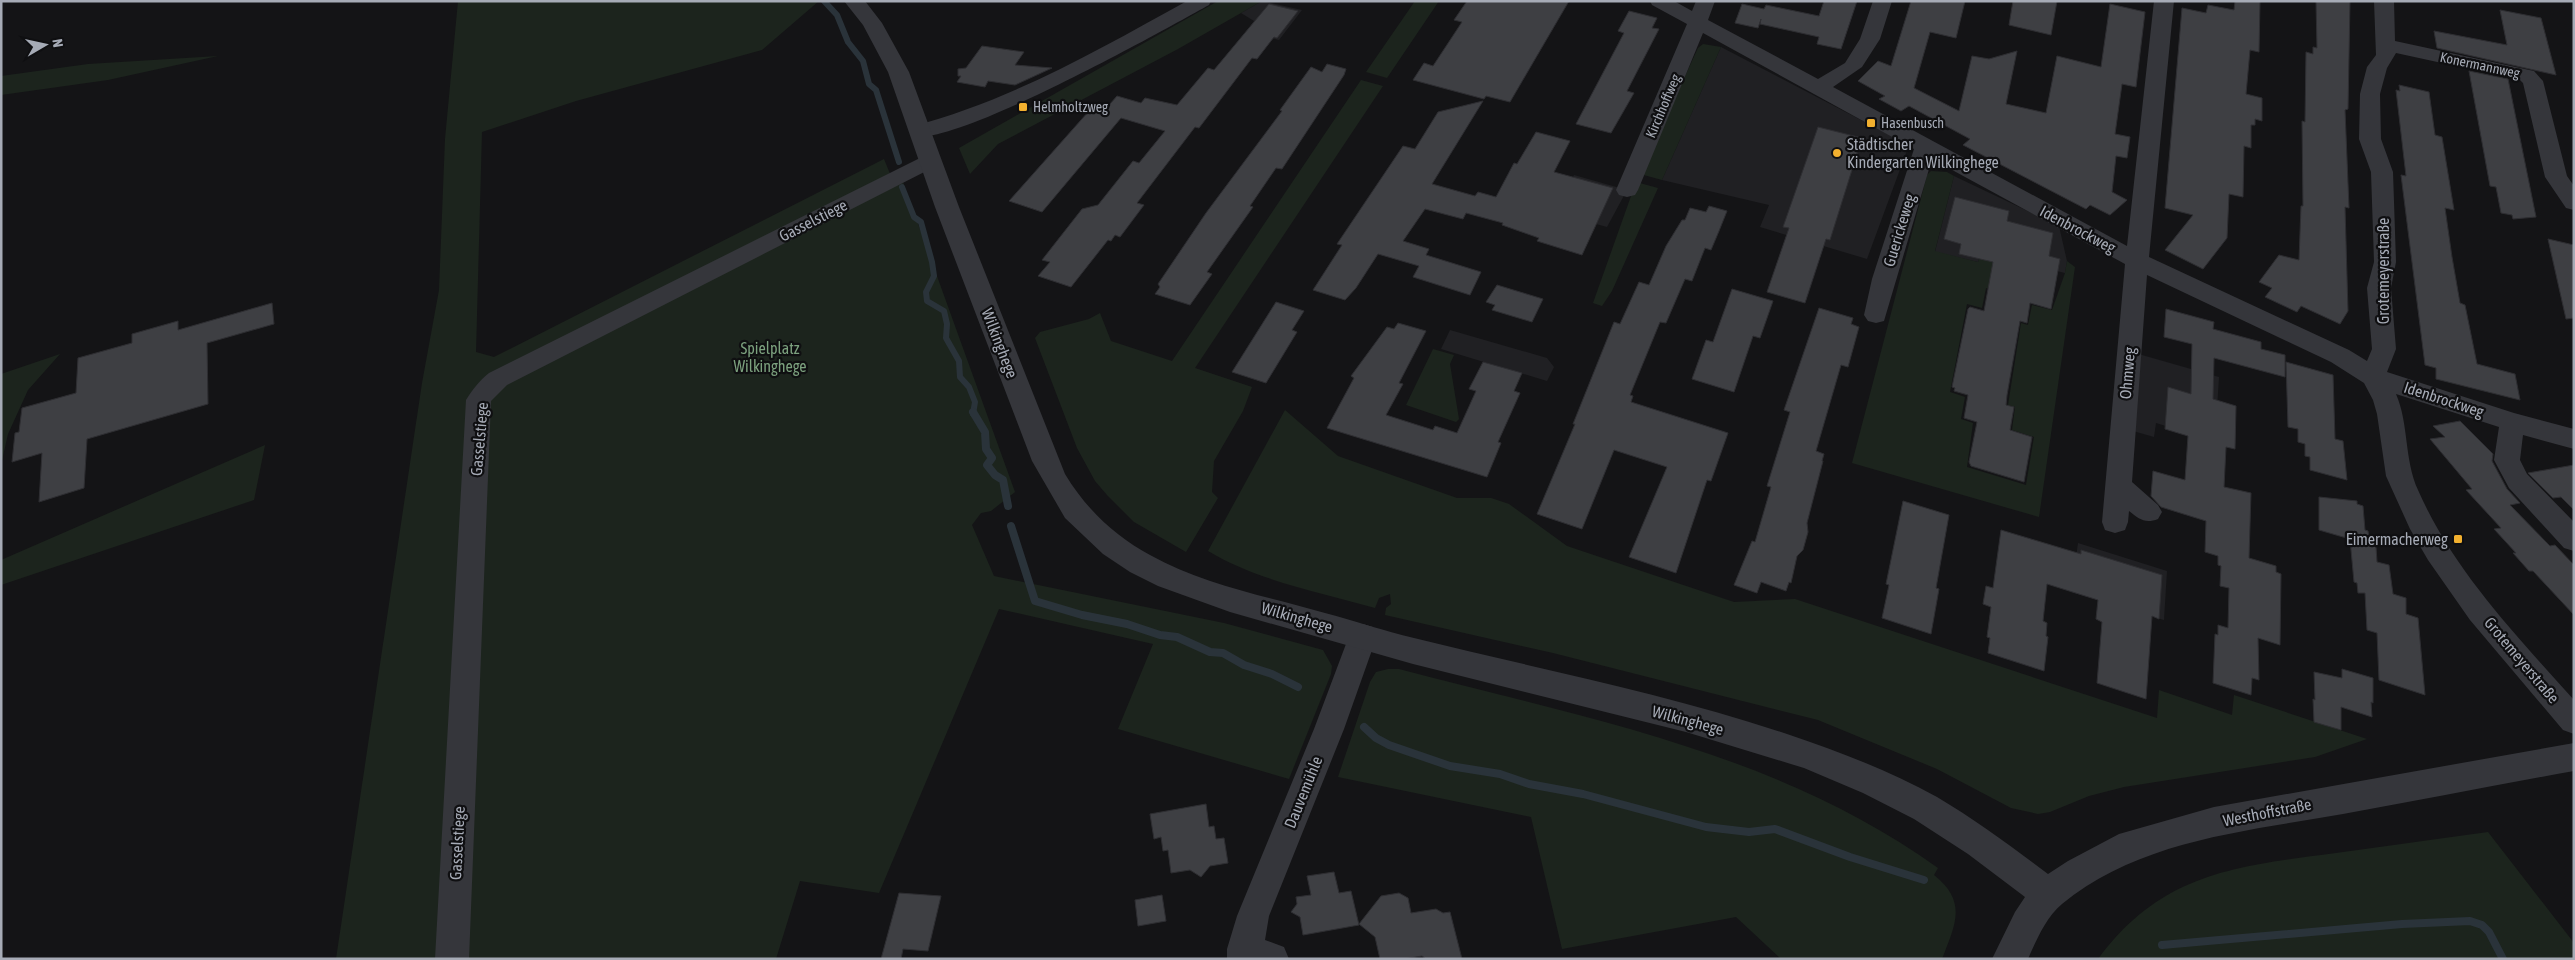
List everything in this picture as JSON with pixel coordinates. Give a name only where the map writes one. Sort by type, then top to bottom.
[{"type":"street","name":"Wilkinghege","points":[[854,1],[883,37],[1046,464],[1062,493],[1085,523],[1130,558],[1183,584],[1420,653],[1770,742],[1833,765],[1909,799],[1937,816],[2048,894]]},
{"type":"street","points":[[920,131],[967,117],[1004,101],[1138,37],[1202,1]]},
{"type":"street","name":"Idenbrockweg","points":[[1659,1],[1699,21],[1925,147],[2137,261],[2340,356],[2373,377],[2512,422],[2574,439]]},
{"type":"street","name":"Kirchhoffweg","points":[[1627,190],[1706,1]]},
{"type":"street","points":[[1818,88],[1852,67],[1870,39],[1883,1]]},
{"type":"street","points":[[2137,261],[2164,1]]},
{"type":"street","name":"Grotemeyerstraße","points":[[2384,1],[2386,56],[2377,67],[2370,94],[2370,138],[2382,172],[2385,262],[2379,288],[2384,349],[2373,377],[2386,398],[2392,444],[2403,488],[2431,541],[2479,609],[2574,721]]},
{"type":"street","name":"Konermannweg","points":[[2387,46],[2527,76],[2533,81],[2556,177],[2574,203]]},
{"type":"street","name":"Guerickeweg","points":[[1876,315],[1884,279],[1925,147]]},
{"type":"street","name":"Gasselstiege","points":[[452,959],[479,400],[486,389],[498,379],[930,160]]},
{"type":"street","name":"Ohmweg","points":[[2115,522],[2137,261]]},
{"type":"street","points":[[2512,422],[2507,460],[2518,481],[2574,540]]},
{"type":"street","points":[[2117,485],[2148,512]]},
{"type":"street","name":"Dauvemühle","points":[[1253,956],[1253,916],[1329,729],[1363,636]]},
{"type":"street","name":"Westhoffstraße","points":[[2009,959],[2027,924],[2048,894],[2102,860],[2131,845],[2214,822],[2574,757]]},
{"type":"shaded area","points":[[1262,1],[1302,10],[1279,40],[1246,32],[1254,21],[1241,13]]},
{"type":"shaded area","points":[[1721,47],[1909,145],[1867,259],[1760,227],[1769,205],[1662,180]]},
{"type":"shaded area","points":[[1574,175],[1627,190],[1607,227],[1556,213]]},
{"type":"shaded area","points":[[1954,176],[2059,226],[2067,261],[2065,273],[1982,252],[1978,262],[1935,252]]},
{"type":"shaded area","points":[[1450,330],[1547,358],[1554,367],[1547,381],[1441,349]]},
{"type":"shaded area","points":[[2135,353],[2219,377],[2215,441],[2156,423],[2154,437],[2126,429]]},
{"type":"shaded area","points":[[2078,543],[2167,571],[2164,620],[2071,592]]},
{"type":"green space","name":"Spielplatz Wilkinghege","points":[[458,1],[819,1],[762,50],[576,101],[482,132],[476,352],[494,357],[884,159],[895,186],[903,182],[1015,492],[991,511],[981,513],[972,525],[994,576],[1224,623],[1323,650],[1332,666],[1331,674],[1289,779],[1118,729],[1153,644],[999,609],[879,893],[800,881],[776,959],[336,959],[422,383],[439,290],[445,139]]},
{"type":"green space","points":[[1218,1],[1262,1],[1178,49],[998,144],[970,174],[959,148]]},
{"type":"green space","points":[[1415,1],[1439,1],[1387,78],[1366,72]]},
{"type":"green space","points":[[1703,44],[1721,47],[1662,180],[1640,174],[1698,48]]},
{"type":"green space","points":[[218,56],[108,80],[1,95],[1,76],[88,64]]},
{"type":"green space","points":[[1361,80],[1383,86],[1195,368],[1252,387],[1243,411],[1214,461],[1212,492],[1218,498],[1186,552],[1134,522],[1095,481],[1077,448],[1035,338],[1040,332],[1089,319],[1100,313],[1111,341],[1172,361]]},
{"type":"green space","points":[[1931,171],[1947,172],[1954,176],[1935,251],[1978,262],[1982,251],[2002,257],[1996,291],[1986,288],[1982,308],[1967,304],[1950,392],[1965,397],[1961,419],[1973,423],[1967,467],[2026,485],[2034,437],[2012,430],[2015,407],[2008,405],[2021,323],[2028,325],[2032,305],[2052,310],[2065,273],[2067,261],[2075,267],[2039,517],[1852,463],[1927,175]]},
{"type":"green space","points":[[1636,182],[1658,188],[1612,291],[1602,306],[1593,303]]},
{"type":"green space","points":[[1433,349],[1454,355],[1450,364],[1459,419],[1456,422],[1406,405]]},
{"type":"green space","points":[[60,354],[28,390],[8,434],[1,465],[1,374]]},
{"type":"green space","points":[[1285,410],[1338,456],[1457,498],[1491,498],[1509,504],[1567,546],[1734,602],[1795,599],[2157,718],[2159,690],[2232,715],[2234,695],[2367,739],[2315,757],[2124,787],[2089,796],[2050,812],[2038,814],[2011,808],[1937,769],[1818,720],[1553,653],[1385,615],[1386,608],[1391,604],[1390,594],[1379,598],[1375,608],[1268,578],[1208,551]]},
{"type":"green space","points":[[265,445],[254,500],[1,585],[1,560]]},
{"type":"green space","points":[[1399,669],[1609,723],[1679,744],[1747,767],[1813,795],[1877,828],[1938,868],[1934,875],[1945,885],[1951,895],[1955,904],[1956,914],[1942,959],[1781,959],[1736,917],[1562,949],[1531,817],[1338,777],[1370,682],[1376,672]]},
{"type":"green space","points":[[2488,832],[2574,943],[2574,959],[2098,959],[2123,930],[2148,908],[2175,891],[2204,878],[2234,869],[2266,863]]},
{"type":"building","points":[[1467,1],[1569,1],[1510,102],[1486,96],[1484,99],[1413,80],[1424,63],[1433,66],[1462,22],[1454,20]]},
{"type":"building","points":[[1824,1],[1857,1],[1841,49],[1817,44],[1819,37],[1760,24],[1761,19],[1758,28],[1735,23],[1742,4],[1764,9],[1766,5],[1819,16]]},
{"type":"building","points":[[1911,1],[1965,1],[1956,38],[1930,32],[1914,88],[1959,111],[1972,56],[1989,59],[2017,51],[2006,104],[2046,113],[2057,56],[2101,67],[2110,4],[2145,12],[2136,87],[2122,84],[2115,134],[2130,137],[2127,158],[2116,156],[2112,192],[2127,200],[2110,215],[2090,205],[2086,209],[1963,145],[1970,139],[1909,106],[1901,111],[1879,99],[1885,96],[1858,81],[1878,61],[1891,66]]},
{"type":"building","points":[[2013,1],[2057,1],[2051,35],[2009,25]]},
{"type":"building","points":[[2235,1],[2260,1],[2259,52],[2250,50],[2246,94],[2262,98],[2262,121],[2255,119],[2255,125],[2251,125],[2251,148],[2244,146],[2243,197],[2229,194],[2227,238],[2203,269],[2165,250],[2193,215],[2165,208],[2182,8],[2206,13],[2208,5],[2234,10]]},
{"type":"building","points":[[2316,1],[2350,1],[2348,109],[2345,110],[2349,208],[2345,207],[2348,311],[2340,324],[2301,306],[2297,312],[2265,297],[2272,288],[2259,282],[2279,255],[2299,260],[2301,206],[2303,206],[2302,121],[2305,122],[2306,52],[2313,54],[2313,47],[2317,48]]},
{"type":"building","points":[[1269,4],[1298,11],[1277,38],[1274,37],[1257,59],[1252,58],[1199,128],[1195,127],[1137,203],[1144,205],[1120,237],[1115,235],[1111,241],[1108,240],[1071,287],[1038,276],[1050,262],[1042,260],[1082,209],[1098,205],[1133,161],[1139,163],[1165,131],[1121,118],[1042,212],[1009,201],[1089,111],[1104,103],[1110,104],[1117,96],[1141,103],[1145,98],[1177,105],[1208,68],[1214,70]]},
{"type":"building","points":[[2500,10],[2541,18],[2556,75],[2437,48],[2434,31],[2507,45]]},
{"type":"building","points":[[1629,11],[1657,18],[1652,28],[1659,29],[1627,91],[1634,93],[1611,133],[1576,124],[1624,33],[1618,31]]},
{"type":"building","points":[[982,46],[1024,52],[1015,65],[1052,68],[1015,85],[988,81],[985,87],[957,82],[961,76],[958,76],[958,69],[966,68]]},
{"type":"building","points":[[1327,64],[1346,69],[1344,75],[1282,169],[1276,168],[1250,206],[1253,207],[1207,272],[1212,274],[1190,305],[1155,294],[1160,287],[1158,284],[1206,213],[1282,111],[1280,110],[1311,67],[1322,72]]},
{"type":"building","points":[[2469,71],[2508,79],[2536,217],[2513,219],[2512,215],[2501,213],[2496,187],[2490,186]]},
{"type":"building","points":[[2399,85],[2429,92],[2435,135],[2442,137],[2454,210],[2445,208],[2452,257],[2460,303],[2465,305],[2477,364],[2515,374],[2520,400],[2436,379],[2436,368],[2425,365],[2401,175],[2406,176],[2396,90],[2400,91]]},
{"type":"building","points":[[1483,101],[1432,184],[1475,196],[1478,192],[1496,197],[1514,163],[1517,164],[1536,132],[1570,141],[1554,172],[1613,188],[1582,255],[1537,241],[1539,238],[1502,225],[1503,223],[1466,213],[1463,219],[1425,209],[1403,241],[1429,249],[1426,255],[1481,272],[1470,295],[1413,277],[1419,266],[1378,254],[1356,288],[1345,300],[1313,290],[1342,245],[1337,244],[1403,146],[1415,149],[1438,112]]},
{"type":"building","points":[[1818,127],[1862,138],[1830,240],[1826,239],[1805,303],[1767,292],[1789,228],[1783,227]]},
{"type":"building","points":[[1955,197],[2009,211],[2007,221],[2053,233],[2049,256],[2060,259],[2051,309],[2030,303],[2027,323],[2020,321],[2007,395],[2006,405],[2014,407],[2010,430],[2032,437],[2024,482],[1971,466],[1969,462],[1977,422],[1964,418],[1968,395],[1954,391],[1955,388],[1952,387],[1968,309],[1970,307],[1984,311],[1993,262],[1959,254],[1961,244],[1944,239]]},
{"type":"building","points":[[1709,206],[1727,211],[1719,231],[1711,250],[1705,248],[1692,281],[1685,279],[1666,323],[1660,322],[1630,395],[1633,396],[1631,402],[1728,433],[1711,481],[1707,480],[1676,573],[1629,557],[1667,467],[1614,450],[1582,529],[1537,514],[1575,424],[1573,424],[1614,322],[1620,324],[1639,282],[1649,285],[1666,246],[1682,220],[1685,220],[1690,208],[1706,212]]},
{"type":"building","points":[[2548,239],[2574,245],[2574,318],[2566,319]]},
{"type":"building","points":[[1497,285],[1543,299],[1532,322],[1492,310],[1495,305],[1486,302]]},
{"type":"building","points":[[1732,289],[1773,301],[1760,338],[1753,336],[1734,392],[1692,379],[1706,340],[1713,342]]},
{"type":"building","points":[[1276,302],[1304,311],[1292,330],[1297,332],[1266,383],[1232,372]]},
{"type":"building","points":[[272,303],[274,324],[207,343],[208,404],[87,439],[84,488],[39,502],[42,453],[12,462],[15,433],[19,432],[22,408],[76,393],[78,358],[132,343],[132,334],[178,321],[178,330]]},
{"type":"building","points":[[1819,308],[1853,318],[1851,324],[1859,327],[1848,367],[1841,365],[1816,451],[1824,454],[1823,461],[1807,523],[1808,532],[1803,550],[1797,556],[1791,583],[1789,582],[1786,591],[1761,582],[1757,593],[1734,585],[1752,541],[1755,542],[1771,487],[1767,486],[1790,412],[1784,410]]},
{"type":"building","points":[[2166,309],[2214,322],[2213,329],[2261,342],[2261,349],[2285,355],[2285,377],[2214,358],[2213,399],[2236,406],[2235,449],[2226,447],[2224,487],[2251,493],[2249,558],[2276,566],[2276,572],[2281,574],[2280,645],[2258,638],[2259,680],[2252,678],[2251,695],[2213,683],[2215,634],[2218,635],[2218,625],[2228,628],[2229,588],[2220,586],[2221,566],[2218,565],[2218,556],[2205,552],[2206,521],[2161,507],[2151,496],[2153,471],[2185,480],[2188,436],[2165,429],[2168,387],[2191,394],[2192,344],[2164,337]]},
{"type":"building","points":[[1398,323],[1426,331],[1399,383],[1403,384],[1386,415],[1433,430],[1435,426],[1457,433],[1476,391],[1469,389],[1483,362],[1522,373],[1514,391],[1520,393],[1498,442],[1501,443],[1487,477],[1327,428],[1354,378],[1351,376],[1387,327],[1394,329]]},
{"type":"building","points":[[2286,362],[2333,375],[2335,439],[2343,441],[2347,480],[2310,470],[2310,457],[2305,456],[2305,444],[2298,442],[2298,429],[2288,427]]},
{"type":"building","points":[[2460,421],[2493,454],[2492,461],[2507,489],[2520,503],[2510,505],[2550,546],[2555,545],[2574,565],[2574,615],[2533,571],[2529,571],[2513,553],[2516,553],[2494,529],[2501,528],[2466,490],[2472,489],[2430,439],[2445,437],[2433,426]]},
{"type":"building","points":[[2574,465],[2574,510],[2561,497],[2553,498],[2528,473]]},
{"type":"building","points":[[2319,497],[2357,501],[2357,504],[2363,506],[2365,530],[2368,531],[2370,544],[2376,547],[2377,562],[2389,565],[2393,594],[2406,598],[2406,614],[2418,618],[2425,695],[2379,680],[2377,633],[2367,630],[2365,593],[2358,593],[2357,583],[2354,582],[2350,539],[2319,530]]},
{"type":"building","points":[[1903,501],[1949,515],[1936,588],[1939,589],[1931,634],[1882,618],[1889,585],[1886,584]]},
{"type":"building","points":[[2001,530],[2081,554],[2081,550],[2162,575],[2159,619],[2152,616],[2146,699],[2097,683],[2102,622],[2096,619],[2098,600],[2047,584],[2043,621],[2047,623],[2046,636],[2048,637],[2044,671],[1988,653],[1990,638],[1987,637],[1991,607],[1983,604],[1986,586],[1993,588]]},
{"type":"building","points":[[2342,669],[2373,678],[2373,703],[2371,702],[2372,717],[2341,707],[2341,730],[2314,722],[2313,699],[2315,700],[2314,672],[2342,678]]},
{"type":"building","points":[[1206,804],[1209,827],[1214,826],[1216,839],[1224,838],[1228,863],[1210,866],[1201,877],[1190,870],[1171,873],[1168,850],[1163,851],[1161,837],[1154,839],[1150,814]]},
{"type":"building","points":[[1334,872],[1339,893],[1351,891],[1359,925],[1303,935],[1300,917],[1291,912],[1297,904],[1296,897],[1311,895],[1307,876]]},
{"type":"building","points":[[899,893],[941,896],[928,951],[903,949],[901,959],[881,959]]},
{"type":"building","points":[[1399,893],[1408,898],[1411,913],[1436,909],[1443,913],[1450,912],[1462,959],[1426,959],[1422,956],[1404,959],[1380,959],[1375,937],[1359,924],[1381,896]]},
{"type":"building","points":[[1162,895],[1166,921],[1138,926],[1135,900]]},
{"type":"waterway","points":[[824,1],[837,15],[848,42],[863,61],[869,84],[876,90],[899,162]]},
{"type":"waterway","points":[[902,187],[914,217],[921,222],[932,262],[934,276],[926,292],[927,301],[944,311],[947,324],[946,338],[959,361],[960,377],[969,387],[975,402],[973,412]]},
{"type":"waterway","points":[[973,412],[985,432],[986,449],[992,458],[987,465],[995,475],[1003,480],[1008,506]]},
{"type":"waterway","points":[[1011,526],[1035,601],[1082,615],[1127,624],[1160,635],[1177,637],[1210,652],[1223,653],[1244,665],[1272,674],[1298,687]]},
{"type":"waterway","points":[[1364,727],[1376,738],[1389,745],[1450,766],[1500,774],[1529,784],[1583,794],[1706,827],[1749,832],[1775,829],[1850,857],[1924,880]]},
{"type":"waterway","points":[[2162,945],[2402,924],[2470,921],[2482,925],[2489,932],[2503,959]]},
{"type":"place","name":"Helmholtzweg","points":[[1023,107]]},
{"type":"place","name":"Hasenbusch","points":[[1871,123]]},
{"type":"place","name":"Städtischer Kindergarten Wilkinghege","points":[[1837,153]]},
{"type":"place","name":"Eimermacherweg","points":[[2458,539]]}]
